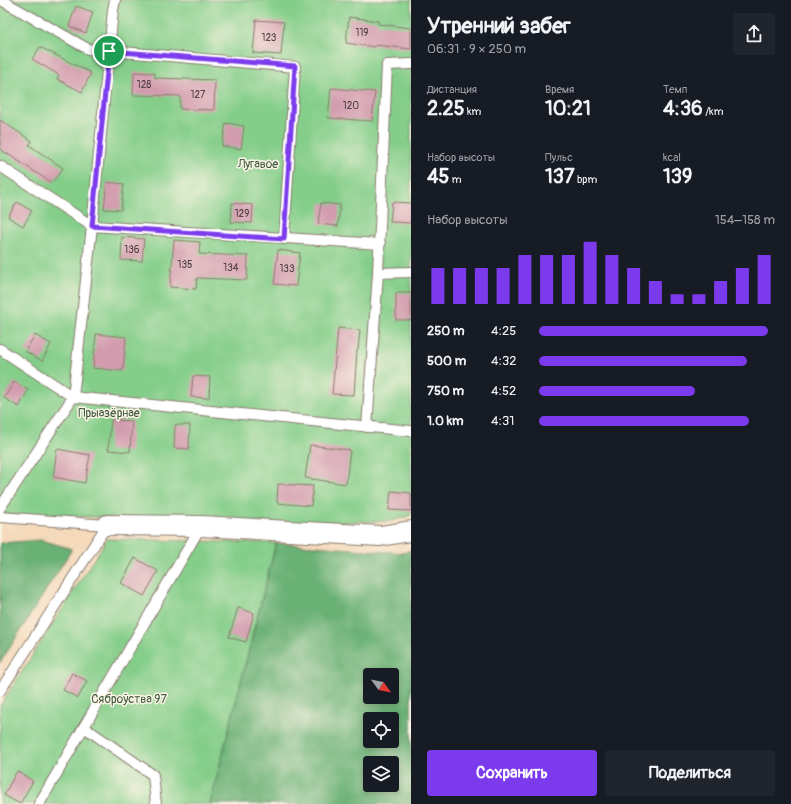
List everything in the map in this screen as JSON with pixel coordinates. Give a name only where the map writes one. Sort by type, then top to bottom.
[{"type":"street","points":[[108,525],[202,526],[380,536],[411,531]]},
{"type":"lane","points":[[1,0],[88,49],[295,66],[284,239]]},
{"type":"lane","points":[[0,508],[73,397],[92,226],[112,10],[115,0]]},
{"type":"lane","points":[[367,427],[380,244],[387,65],[411,64]]},
{"type":"lane","points":[[0,166],[92,226],[380,244]]},
{"type":"lane","points":[[378,273],[411,272]]},
{"type":"lane","points":[[0,349],[73,397],[411,431]]},
{"type":"lane","points":[[0,517],[108,525],[0,691]]},
{"type":"lane","points":[[39,804],[202,526]]},
{"type":"lane","points":[[84,727],[153,775],[156,804]]},
{"type":"green space","points":[[0,0],[411,0],[411,515],[392,521],[281,523],[0,514]]},
{"type":"green space","name":"Сяброўства 97","points":[[107,539],[276,543],[210,804],[0,804],[0,706]]},
{"type":"green space","points":[[41,540],[72,549],[0,663],[0,543]]},
{"type":"green space","points":[[276,543],[403,553],[411,550],[411,804],[210,804]]},
{"type":"building","points":[[76,6],[93,12],[86,33],[69,26]]},
{"type":"building","points":[[349,17],[378,21],[378,24],[411,28],[411,49],[375,45],[375,47],[346,43]]},
{"type":"building","points":[[256,20],[284,22],[281,55],[253,53]]},
{"type":"building","points":[[40,47],[91,73],[82,92],[57,79],[59,75],[32,59]]},
{"type":"building","points":[[134,72],[155,73],[155,78],[215,80],[214,110],[180,109],[180,96],[133,95]]},
{"type":"building","points":[[331,88],[375,92],[372,121],[328,118]]},
{"type":"building","points":[[0,120],[32,141],[29,145],[63,168],[52,183],[0,149]]},
{"type":"building","points":[[226,123],[244,126],[241,149],[222,146]]},
{"type":"building","points":[[107,182],[124,184],[121,210],[104,209]]},
{"type":"building","points":[[17,202],[32,211],[23,226],[8,217]]},
{"type":"building","points":[[392,202],[411,203],[411,223],[390,222]]},
{"type":"building","points":[[232,203],[253,205],[252,223],[231,222]]},
{"type":"building","points":[[321,203],[340,205],[338,226],[318,224]]},
{"type":"building","points":[[122,237],[144,239],[142,261],[121,260]]},
{"type":"building","points":[[174,240],[200,242],[199,254],[248,256],[247,280],[197,278],[196,289],[170,287]]},
{"type":"building","points":[[278,250],[300,253],[296,286],[274,284]]},
{"type":"building","points":[[396,293],[411,293],[411,320],[396,320]]},
{"type":"building","points":[[338,328],[360,330],[354,395],[332,394]]},
{"type":"building","points":[[96,334],[126,337],[123,371],[93,368]]},
{"type":"building","points":[[35,335],[51,344],[42,361],[25,351]]},
{"type":"building","points":[[193,376],[210,377],[209,398],[191,397]]},
{"type":"building","points":[[14,382],[28,390],[19,407],[4,398]]},
{"type":"building","points":[[111,420],[132,421],[130,452],[108,450]]},
{"type":"building","points":[[175,425],[190,425],[189,449],[174,448]]},
{"type":"building","points":[[310,445],[350,450],[346,484],[305,478]]},
{"type":"building","points":[[57,449],[90,455],[85,483],[53,477]]},
{"type":"building","points":[[278,484],[313,486],[311,506],[277,503]]},
{"type":"building","points":[[391,491],[411,493],[411,511],[389,510]]},
{"type":"building","points":[[135,558],[158,571],[144,596],[121,583]]},
{"type":"building","points":[[238,608],[254,613],[246,642],[229,637]]},
{"type":"building","points":[[72,673],[87,681],[78,698],[63,690]]},
{"type":"building","points":[[17,771],[33,781],[20,804],[4,795]]},
{"type":"route","points":[[109,51],[295,66],[284,239],[92,226],[109,51]]},
{"type":"park label","name":"Лугавое","points":[[258,164]]},
{"type":"park label","name":"Прыазёрнае","points":[[109,413]]}]
